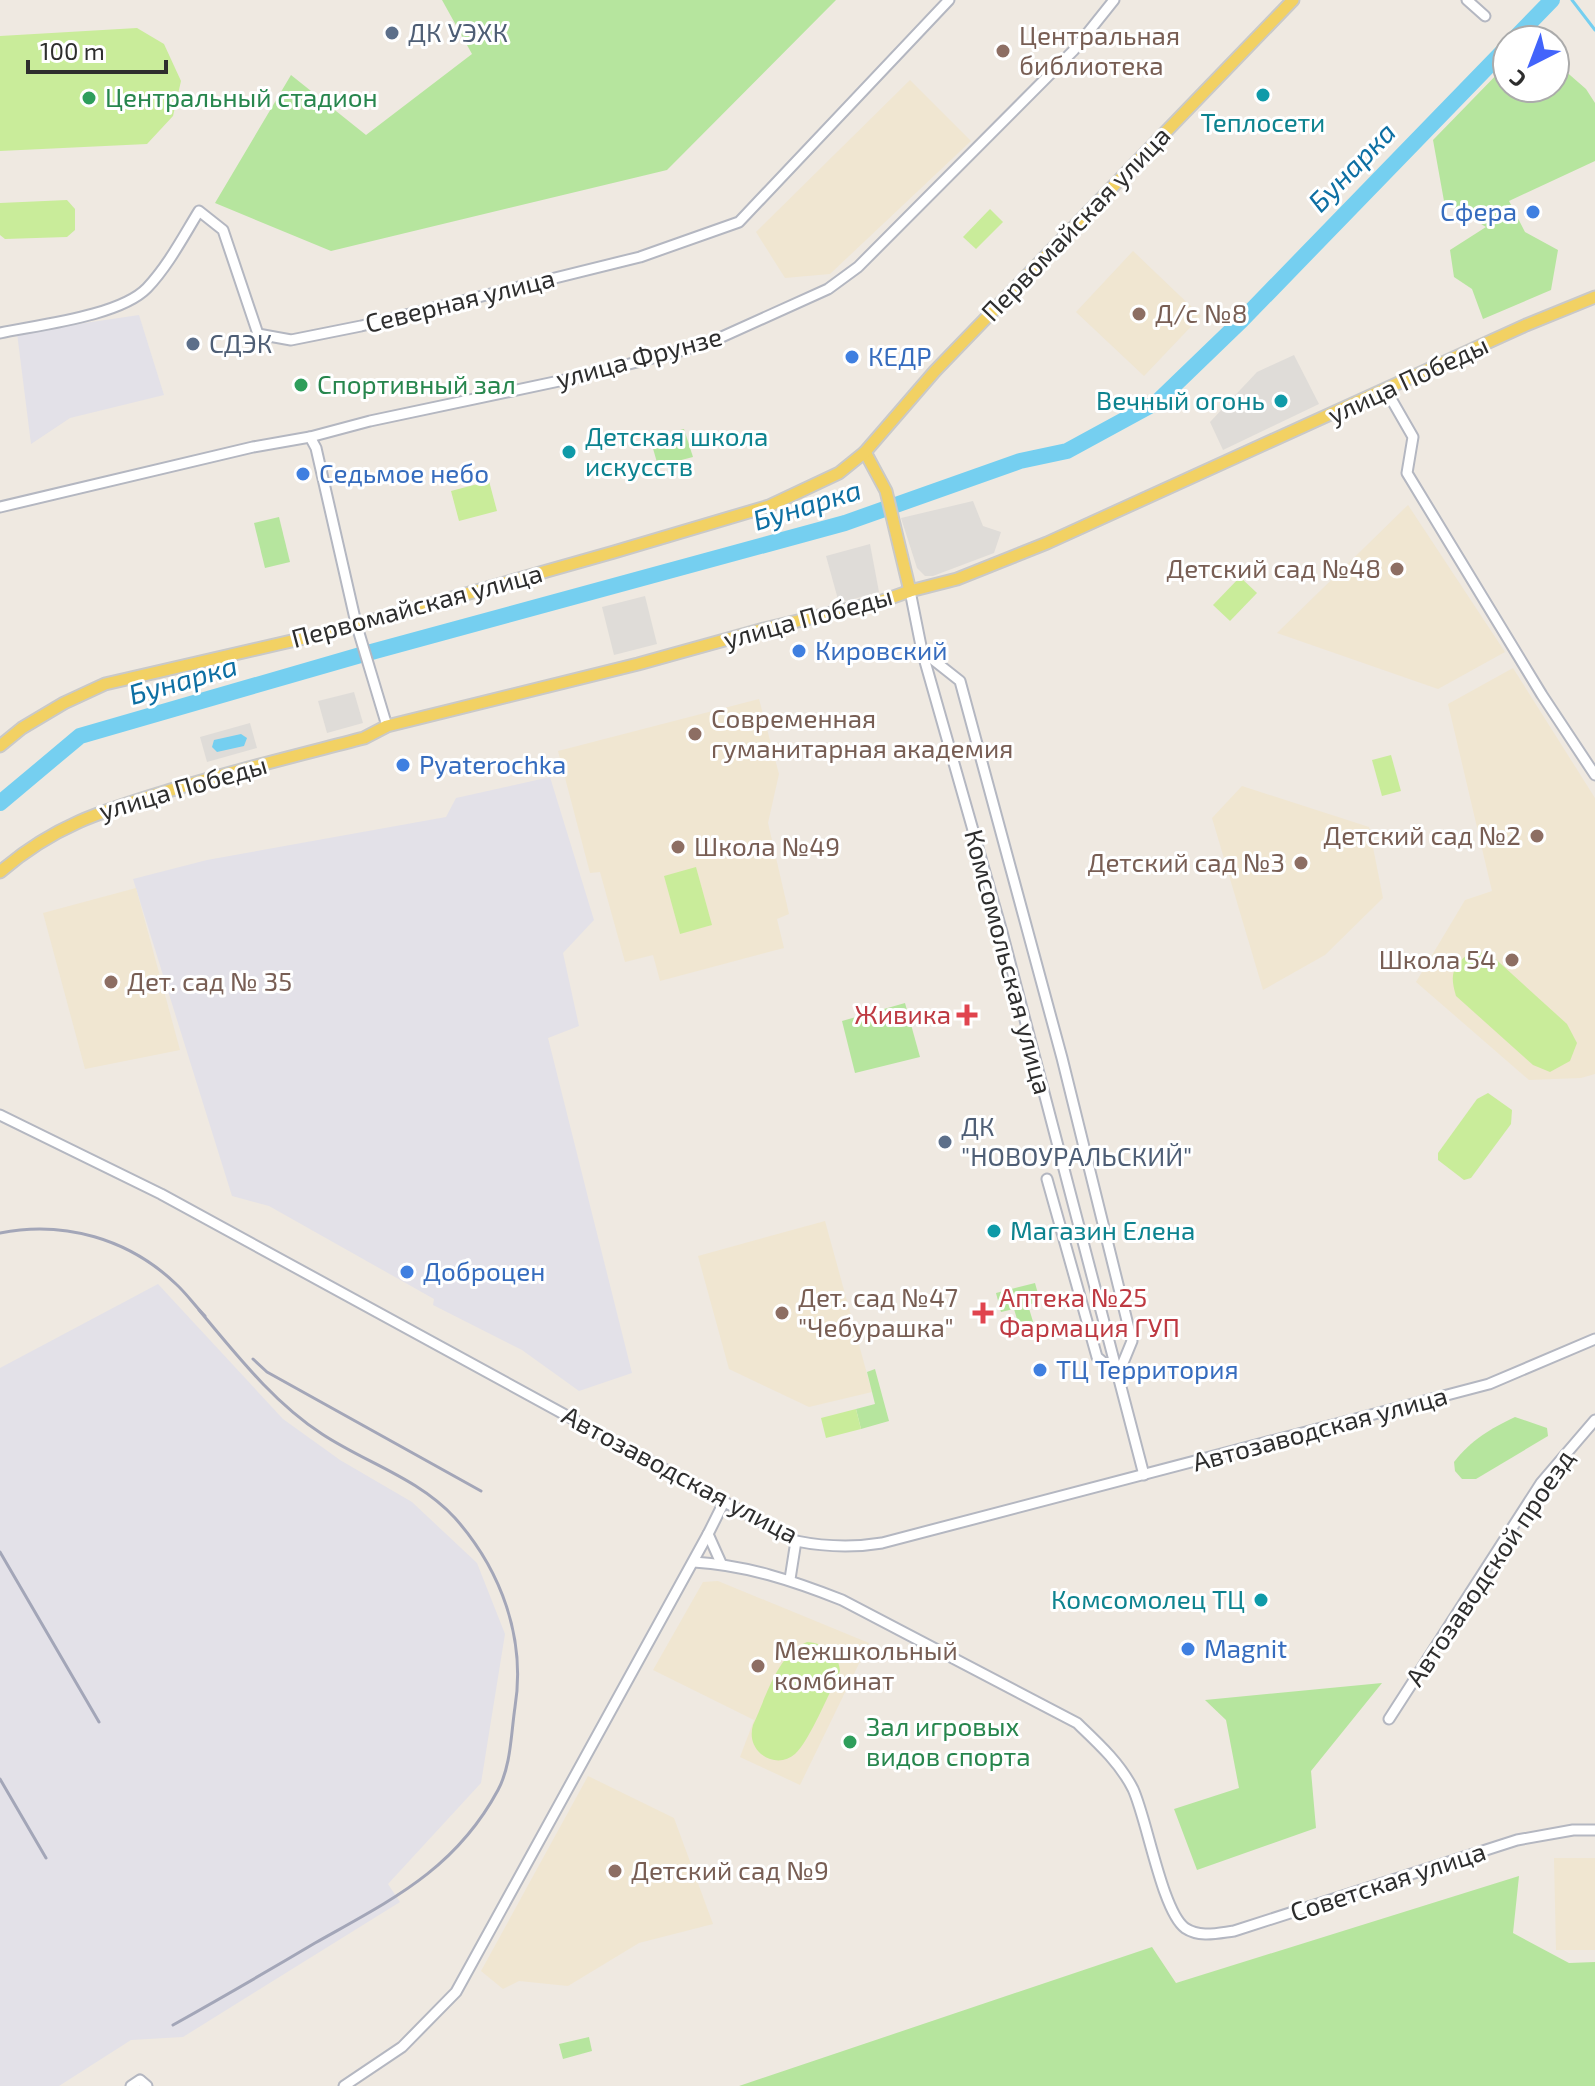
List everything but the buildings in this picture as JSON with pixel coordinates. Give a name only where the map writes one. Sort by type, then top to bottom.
[{"type":"main road","name":"Первомайская улица","points":[[0,746],[53,709],[105,684],[339,630],[614,552],[769,506],[839,473],[865,452],[944,361],[1293,0]]},
{"type":"main road","name":"улица Победы","points":[[0,872],[27,849],[65,826],[211,778],[364,738],[387,726],[610,672],[957,579],[1047,543],[1526,325],[1595,297]]},
{"type":"main road","name":"Комсомольская улица","points":[[865,452],[886,491],[910,591]]},
{"type":"street","name":"Северная улица","points":[[0,333],[85,316],[125,304],[146,289],[175,251],[199,211],[223,230],[258,334],[291,340],[361,326],[640,257],[739,222],[949,0]]},
{"type":"street","name":"улица Фрунзе","points":[[0,507],[227,453],[578,377],[704,345],[828,289],[858,267],[1074,50],[1114,0]]},
{"type":"street","points":[[1467,0],[1485,16]]},
{"type":"street","points":[[1386,390],[1413,437],[1407,473],[1542,695],[1595,775]]},
{"type":"street","points":[[310,437],[316,448],[356,623],[387,726]]},
{"type":"street","name":"Комсомольская улица","points":[[910,591],[922,651],[1002,932],[1144,1475]]},
{"type":"street","points":[[922,651],[960,681],[1062,1058],[1132,1341],[1118,1375],[1097,1357],[1047,1179]]},
{"type":"street","name":"Автозаводская улица","points":[[0,1115],[161,1194],[796,1541],[826,1547],[882,1543],[1489,1384],[1595,1339]]},
{"type":"street","name":"Автозаводской проезд","points":[[1389,1719],[1541,1483],[1595,1420]]},
{"type":"street","points":[[344,2086],[402,2047],[456,1992],[694,1562],[724,1502]]},
{"type":"street","points":[[708,1534],[721,1563]]},
{"type":"street","points":[[694,1562],[721,1563],[790,1579],[796,1541]]},
{"type":"street","name":"Советская улица","points":[[790,1579],[842,1600],[1077,1723],[1108,1753],[1131,1785],[1171,1906],[1183,1926],[1194,1932],[1210,1935],[1234,1931],[1517,1840],[1573,1830],[1595,1830]]},
{"type":"street","points":[[131,2086],[140,2080],[147,2086]]},
{"type":"shaded area","points":[[910,80],[971,141],[830,274],[785,278],[756,232]]},
{"type":"shaded area","name":"Д/с №8","points":[[1133,251],[1201,316],[1144,376],[1076,312]]},
{"type":"shaded area","points":[[139,315],[164,395],[70,418],[31,444],[17,333]]},
{"type":"shaded area","points":[[1294,355],[1319,404],[1223,450],[1210,422],[1257,372]]},
{"type":"shaded area","points":[[973,501],[983,526],[1001,532],[994,553],[933,576],[925,576],[917,568],[901,518]]},
{"type":"shaded area","name":"Детский сад №48","points":[[1408,505],[1505,652],[1438,689],[1277,633]]},
{"type":"shaded area","points":[[870,544],[879,592],[839,603],[826,556]]},
{"type":"shaded area","points":[[645,596],[657,644],[614,655],[602,607]]},
{"type":"shaded area","points":[[1513,668],[1595,798],[1595,1074],[1581,1078],[1529,1080],[1416,982],[1465,900],[1492,891],[1448,704]]},
{"type":"shaded area","points":[[354,692],[363,723],[327,733],[318,701]]},
{"type":"shaded area","name":"Школа №49","points":[[759,699],[779,774],[768,823],[789,914],[777,919],[784,948],[660,981],[653,955],[625,962],[600,872],[590,873],[558,751]]},
{"type":"shaded area","points":[[250,723],[257,748],[207,762],[200,737]]},
{"type":"shaded area","points":[[550,777],[594,920],[563,953],[579,1026],[548,1038],[632,1373],[579,1391],[522,1350],[433,1305],[434,1299],[269,1206],[232,1196],[133,879],[207,860],[446,817],[456,798]]},
{"type":"shaded area","name":"Детский сад №3","points":[[1242,786],[1369,827],[1383,898],[1325,955],[1263,990],[1212,818]]},
{"type":"shaded area","name":"Дет. сад № 35","points":[[136,888],[180,1050],[85,1069],[43,913]]},
{"type":"shaded area","name":"Дет. сад №47 \"Чебурашка\"","points":[[825,1221],[872,1392],[809,1407],[729,1369],[698,1256]]},
{"type":"shaded area","points":[[158,1284],[283,1419],[340,1460],[412,1502],[477,1563],[505,1634],[481,1783],[388,1884],[400,1902],[183,2037],[131,2040],[59,2086],[0,2086],[0,1368]]},
{"type":"shaded area","points":[[718,1581],[869,1643],[800,1785],[740,1757],[754,1720],[653,1670],[703,1582]]},
{"type":"shaded area","name":"Детский сад №9","points":[[588,1776],[674,1818],[713,1924],[639,1943],[568,1986],[519,1981],[503,1989],[481,1971]]},
{"type":"shaded area","points":[[1554,1858],[1595,1858],[1595,1950],[1556,1950]]},
{"type":"green space","points":[[442,0],[836,0],[667,170],[331,251],[215,203],[291,75],[366,135],[472,54]]},
{"type":"green space","name":"Центральный стадион","points":[[137,28],[164,44],[181,81],[173,116],[147,144],[0,151],[0,36]]},
{"type":"green space","points":[[1571,76],[1586,89],[1595,103],[1595,161],[1509,201],[1525,232],[1558,250],[1551,290],[1483,319],[1472,289],[1454,277],[1450,250],[1486,227],[1444,201],[1433,140],[1491,80],[1491,104],[1571,104]]},
{"type":"green space","points":[[67,200],[75,209],[75,230],[67,237],[5,239],[0,235],[0,203]]},
{"type":"green space","points":[[990,209],[1003,222],[976,249],[963,237]]},
{"type":"green space","points":[[684,429],[693,457],[658,466],[650,438]]},
{"type":"green space","points":[[489,481],[497,511],[459,521],[451,491]]},
{"type":"green space","points":[[279,517],[290,562],[265,568],[254,523]]},
{"type":"green space","points":[[1240,577],[1257,593],[1230,621],[1213,605]]},
{"type":"green space","points":[[1391,755],[1401,791],[1382,796],[1372,760]]},
{"type":"green space","points":[[696,867],[712,925],[680,934],[664,876]]},
{"type":"green space","points":[[1472,951],[1490,954],[1567,1024],[1577,1043],[1570,1061],[1550,1072],[1533,1065],[1456,996],[1454,970]]},
{"type":"green space","points":[[905,1003],[920,1057],[855,1073],[842,1021]]},
{"type":"green space","points":[[1488,1093],[1512,1110],[1511,1124],[1471,1178],[1464,1180],[1438,1160],[1438,1153],[1477,1099]]},
{"type":"green space","points":[[1035,1283],[1040,1301],[1028,1305],[1034,1325],[1020,1329],[1014,1309],[1001,1312],[996,1293]]},
{"type":"green space","points":[[875,1369],[889,1421],[861,1429],[856,1409],[875,1404],[867,1372]]},
{"type":"green space","points":[[856,1409],[861,1429],[826,1438],[821,1418]]},
{"type":"green space","points":[[1515,1417],[1547,1428],[1548,1436],[1476,1479],[1462,1479],[1455,1471],[1454,1462],[1460,1454],[1482,1436]]},
{"type":"green space","points":[[807,1642],[830,1650],[837,1659],[840,1671],[801,1748],[787,1759],[769,1759],[754,1744],[753,1725],[780,1666]]},
{"type":"green space","points":[[1382,1683],[1311,1771],[1316,1828],[1197,1870],[1174,1809],[1239,1788],[1226,1720],[1205,1700]]},
{"type":"green space","points":[[1519,1876],[1513,1933],[1569,1963],[1595,1962],[1595,2086],[739,2086],[1152,1947],[1176,1983]]},
{"type":"green space","points":[[589,2037],[592,2051],[563,2059],[559,2044]]},
{"type":"water","points":[[241,734],[247,738],[244,746],[217,752],[212,747],[214,740]]},
{"type":"waterway","name":"Бунарка","points":[[1529,24],[1552,0]]},
{"type":"waterway","name":"Бунарка","points":[[1572,0],[1595,30]]},
{"type":"waterway","name":"Бунарка","points":[[0,803],[80,736],[364,654],[845,523],[1020,461],[1067,451],[1157,402],[1242,320],[1491,63]]},
{"type":"railway","points":[[0,1233],[48,1229],[94,1237],[117,1245],[158,1268],[205,1316]]},
{"type":"railway","points":[[173,2025],[395,1897],[462,1842],[481,1818],[506,1771],[517,1681],[513,1631],[497,1582],[471,1538],[455,1518],[425,1492],[304,1421],[256,1376],[199,1310]]},
{"type":"railway","points":[[253,1359],[267,1372],[481,1491]]},
{"type":"railway","points":[[0,1552],[99,1722]]},
{"type":"railway","points":[[0,1779],[46,1858]]},
{"type":"place","name":"ДК УЭХК","points":[[392,33]]},
{"type":"place","name":"Центральная библиотека","points":[[1003,51]]},
{"type":"place","name":"Теплосети","points":[[1263,95]]},
{"type":"place","name":"Центральный стадион","points":[[89,98]]},
{"type":"place","name":"Сфера","points":[[1533,212]]},
{"type":"place","name":"Д/с №8","points":[[1139,314]]},
{"type":"place","name":"СДЭК","points":[[193,344]]},
{"type":"place","name":"КЕДР","points":[[852,357]]},
{"type":"place","name":"Спортивный зал","points":[[301,385]]},
{"type":"place","name":"Вечный огонь","points":[[1281,401]]},
{"type":"place","name":"Детская школа искусств","points":[[569,452]]},
{"type":"place","name":"Седьмое небо","points":[[303,474]]},
{"type":"place","name":"Детский сад №48","points":[[1397,569]]},
{"type":"place","name":"Кировский","points":[[799,651]]},
{"type":"place","name":"Современная гуманитарная академия","points":[[695,734]]},
{"type":"place","name":"Pyaterochka","points":[[403,765]]},
{"type":"place","name":"Детский сад №2","points":[[1537,836]]},
{"type":"place","name":"Школа №49","points":[[678,847]]},
{"type":"place","name":"Детский сад №3","points":[[1301,863]]},
{"type":"place","name":"Школа 54","points":[[1512,960]]},
{"type":"place","name":"Дет. сад № 35","points":[[111,982]]},
{"type":"place","name":"Живика","points":[[967,1015]]},
{"type":"place","name":"ДК \"НОВОУРАЛЬСКИЙ\"","points":[[945,1142]]},
{"type":"place","name":"Магазин Елена","points":[[994,1231]]},
{"type":"place","name":"Доброцен","points":[[407,1272]]},
{"type":"place","name":"Дет. сад №47 \"Чебурашка\"","points":[[782,1313]]},
{"type":"place","name":"Аптека №25 Фармация ГУП","points":[[983,1313]]},
{"type":"place","name":"ТЦ Территория","points":[[1040,1370]]},
{"type":"place","name":"Комсомолец ТЦ","points":[[1261,1600]]},
{"type":"place","name":"Magnit","points":[[1188,1649]]},
{"type":"place","name":"Межшкольный комбинат","points":[[758,1666]]},
{"type":"place","name":"Зал игровых видов спорта","points":[[850,1742]]},
{"type":"place","name":"Детский сад №9","points":[[615,1871]]}]
